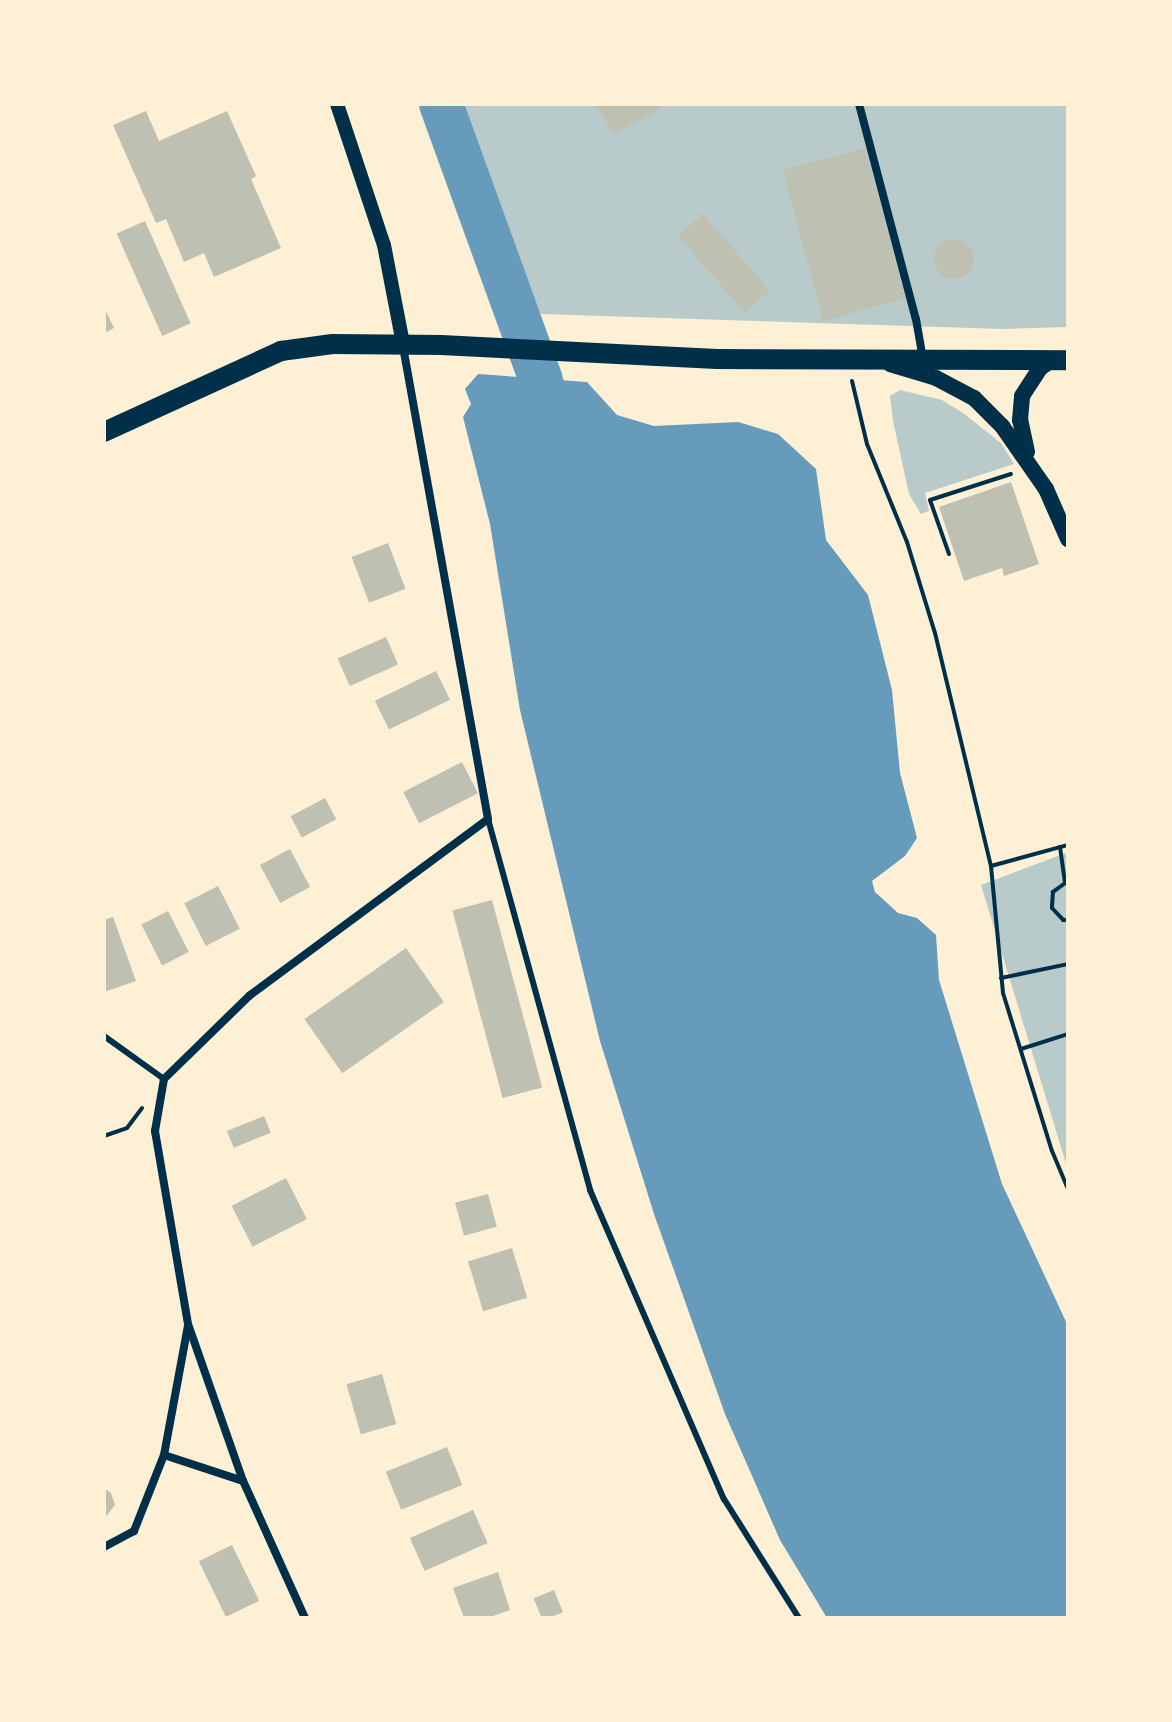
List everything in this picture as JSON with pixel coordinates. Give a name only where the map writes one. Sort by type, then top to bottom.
[{"type":"main road","points":[[104,432],[281,351],[333,344],[441,345],[620,354],[1063,363]]},
{"type":"main road","points":[[877,360],[936,378],[974,398],[1028,458],[1046,489],[1068,539]]},
{"type":"main road","points":[[1028,458],[1020,420],[1022,396],[1040,368],[1063,363]]},
{"type":"street","points":[[305,1618],[243,1481],[188,1324],[155,1131],[164,1079],[249,996],[488,819],[384,245],[337,104]]},
{"type":"street","points":[[859,104],[916,319],[923,360]]},
{"type":"street","points":[[104,1547],[134,1531],[164,1455],[188,1324]]},
{"type":"street","points":[[164,1455],[243,1481]]},
{"type":"lane","points":[[488,819],[590,1190],[724,1499],[799,1618]]},
{"type":"lane","points":[[104,1036],[164,1079]]},
{"type":"path","points":[[852,378],[867,444],[907,542],[935,633],[991,866],[1001,978],[1020,1049],[1068,1189]]},
{"type":"path","points":[[949,554],[930,500],[1013,474]]},
{"type":"path","points":[[991,866],[1068,845]]},
{"type":"path","points":[[1060,847],[1067,882],[1053,892],[1052,908],[1063,920],[1068,920]]},
{"type":"path","points":[[1001,978],[1068,964]]},
{"type":"path","points":[[1020,1049],[1068,1034]]},
{"type":"path","points":[[104,1136],[127,1128]]},
{"type":"shaded area","points":[[456,104],[1068,104],[1068,327],[1003,329],[541,314],[490,241]]},
{"type":"shaded area","points":[[900,390],[942,400],[963,413],[1001,443],[1014,464],[925,493],[929,511],[921,514],[909,494],[893,421],[890,396]]},
{"type":"shaded area","points":[[1068,852],[1068,1170],[981,885]]},
{"type":"water","points":[[478,374],[587,382],[617,415],[654,426],[738,422],[778,434],[816,469],[826,540],[868,595],[892,690],[900,773],[917,838],[905,856],[872,881],[875,892],[898,913],[917,918],[936,935],[939,980],[1002,1184],[1068,1326],[1068,1618],[827,1618],[780,1540],[725,1414],[654,1214],[600,1041],[520,710],[490,524],[463,417],[471,404],[465,389]]},
{"type":"building","points":[[596,104],[658,104],[660,109],[613,134]]},
{"type":"building","points":[[146,111],[159,141],[227,111],[256,176],[251,179],[281,248],[214,277],[204,253],[184,262],[166,219],[156,223],[113,125]]},
{"type":"building","points":[[865,148],[905,299],[823,321],[783,170]]},
{"type":"building","points":[[703,214],[770,291],[745,313],[678,236]]},
{"type":"building","points":[[145,221],[191,323],[162,336],[117,234]]},
{"type":"building","points":[[954,239],[968,245],[974,259],[968,273],[954,279],[940,273],[934,259],[940,245]]},
{"type":"building","points":[[104,307],[114,328],[104,333]]},
{"type":"building","points":[[1011,482],[1039,564],[1004,576],[1002,568],[964,581],[939,507]]},
{"type":"building","points":[[388,543],[406,589],[369,603],[352,557]]},
{"type":"building","points":[[386,637],[398,664],[350,686],[338,659]]},
{"type":"building","points":[[436,671],[450,700],[389,730],[375,701]]},
{"type":"building","points":[[462,762],[478,793],[419,823],[403,792]]},
{"type":"building","points":[[325,798],[336,819],[302,838],[291,816]]},
{"type":"building","points":[[290,849],[310,887],[280,903],[260,865]]},
{"type":"building","points":[[218,886],[240,929],[206,946],[184,903]]},
{"type":"building","points":[[492,900],[542,1087],[503,1098],[452,911]]},
{"type":"building","points":[[168,911],[189,952],[162,966],[141,925]]},
{"type":"building","points":[[113,917],[136,981],[104,992],[104,920]]},
{"type":"building","points":[[406,948],[444,1002],[342,1073],[304,1019]]},
{"type":"building","points":[[264,1116],[271,1133],[234,1148],[227,1131]]},
{"type":"building","points":[[286,1178],[307,1219],[253,1247],[232,1206]]},
{"type":"building","points":[[488,1194],[497,1227],[464,1236],[455,1203]]},
{"type":"building","points":[[512,1248],[527,1298],[483,1311],[468,1261]]},
{"type":"building","points":[[382,1374],[396,1424],[361,1434],[346,1384]]},
{"type":"building","points":[[447,1447],[462,1485],[401,1510],[386,1472]]},
{"type":"building","points":[[104,1488],[111,1493],[115,1505],[104,1519]]},
{"type":"building","points":[[473,1510],[488,1543],[425,1571],[410,1538]]},
{"type":"building","points":[[232,1545],[259,1601],[226,1617],[199,1561]]},
{"type":"building","points":[[498,1572],[510,1610],[487,1618],[464,1618],[453,1588]]},
{"type":"building","points":[[554,1590],[563,1612],[542,1618],[534,1598]]},
{"type":"waterway","points":[[441,104],[540,378],[557,436]]}]
